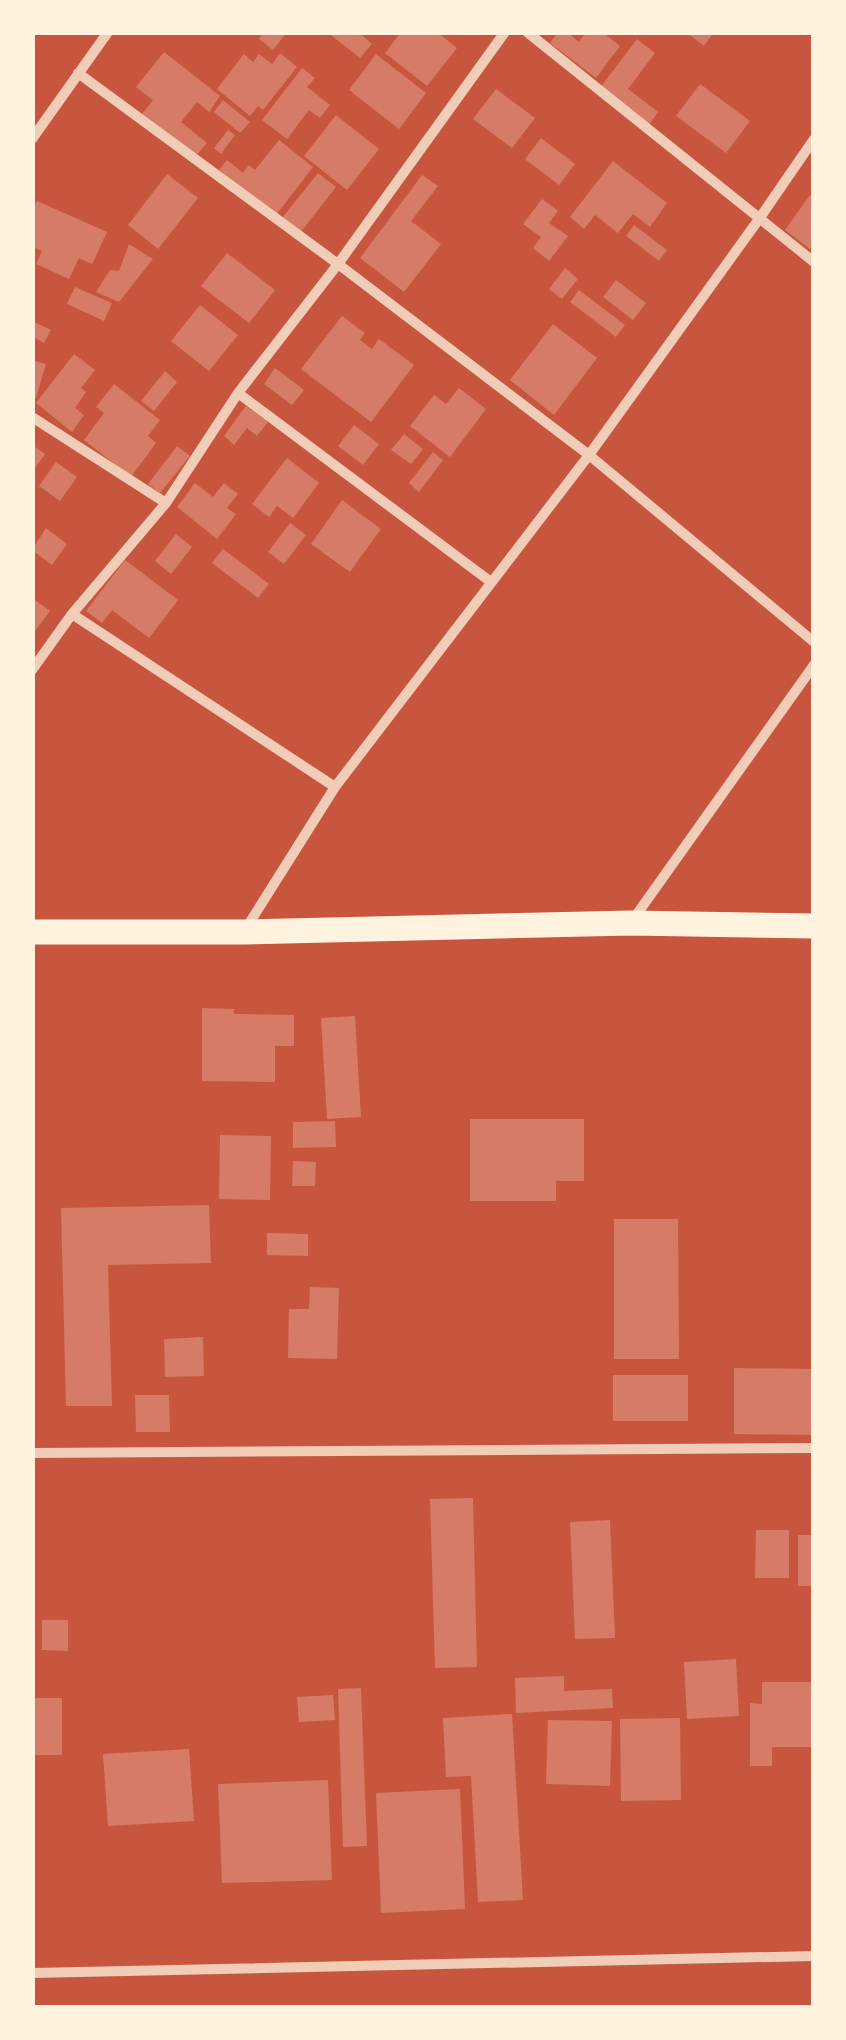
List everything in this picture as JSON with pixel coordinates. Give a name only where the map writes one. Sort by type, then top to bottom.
[{"type":"main road","points":[[32,932],[244,932],[631,923],[814,926]]},
{"type":"street","points":[[32,139],[108,32]]},
{"type":"street","points":[[32,670],[72,614],[166,503],[238,393],[338,264],[506,32]]},
{"type":"street","points":[[527,32],[814,262]]},
{"type":"street","points":[[78,74],[338,264],[589,455],[814,642]]},
{"type":"street","points":[[244,932],[336,786],[589,455],[814,139]]},
{"type":"street","points":[[238,393],[491,582]]},
{"type":"street","points":[[32,417],[166,503]]},
{"type":"street","points":[[72,614],[336,786]]},
{"type":"street","points":[[631,923],[814,665]]},
{"type":"street","points":[[32,1453],[814,1448]]},
{"type":"street","points":[[32,1974],[814,1956]]},
{"type":"building","points":[[263,32],[287,32],[273,50],[259,39]]},
{"type":"building","points":[[327,32],[358,32],[372,44],[360,58]]},
{"type":"building","points":[[401,32],[437,32],[457,48],[427,86],[385,53]]},
{"type":"building","points":[[558,32],[567,32],[579,42],[586,32],[602,32],[620,46],[596,78],[550,43]]},
{"type":"building","points":[[686,32],[714,32],[704,46]]},
{"type":"building","points":[[637,39],[655,53],[628,89],[658,112],[649,125],[600,88]]},
{"type":"building","points":[[164,52],[220,96],[209,112],[197,102],[181,122],[207,143],[196,156],[142,114],[153,100],[136,87]]},
{"type":"building","points":[[280,53],[297,67],[263,110],[258,106],[250,116],[217,89],[244,54],[253,62],[259,54],[272,64]]},
{"type":"building","points":[[376,54],[426,93],[399,129],[349,90]]},
{"type":"building","points":[[302,68],[315,78],[307,87],[330,105],[320,118],[309,110],[287,139],[262,120]]},
{"type":"building","points":[[700,84],[750,121],[726,153],[676,116]]},
{"type":"building","points":[[496,89],[535,118],[512,148],[473,119]]},
{"type":"building","points":[[223,100],[250,122],[240,133],[214,112]]},
{"type":"building","points":[[336,115],[379,149],[347,190],[304,156]]},
{"type":"building","points":[[228,130],[235,135],[221,154],[214,148]]},
{"type":"building","points":[[541,138],[575,164],[559,185],[525,159]]},
{"type":"building","points":[[279,140],[313,167],[276,215],[219,170],[227,160],[243,173],[249,165],[255,170]]},
{"type":"building","points":[[613,161],[667,203],[650,227],[633,214],[618,233],[595,215],[584,229],[570,217]]},
{"type":"building","points":[[318,173],[336,187],[300,233],[282,218]]},
{"type":"building","points":[[167,174],[198,198],[158,249],[128,225]]},
{"type":"building","points":[[422,175],[438,186],[411,221],[441,244],[404,292],[360,258]]},
{"type":"building","points":[[810,195],[814,197],[814,244],[810,249],[785,230]]},
{"type":"building","points":[[542,199],[558,211],[549,223],[568,236],[549,261],[533,248],[541,237],[523,224]]},
{"type":"building","points":[[37,201],[107,232],[92,264],[79,258],[69,279],[36,264],[42,251],[32,247],[32,212]]},
{"type":"building","points":[[634,225],[667,250],[659,261],[626,236]]},
{"type":"building","points":[[129,244],[153,259],[119,302],[96,292],[110,270],[119,271]]},
{"type":"building","points":[[227,253],[275,290],[249,323],[201,286]]},
{"type":"building","points":[[565,268],[578,279],[562,299],[549,289]]},
{"type":"building","points":[[616,280],[646,303],[633,320],[603,297]]},
{"type":"building","points":[[75,287],[112,303],[104,321],[67,304]]},
{"type":"building","points":[[579,290],[625,325],[616,337],[570,302]]},
{"type":"building","points":[[200,305],[238,335],[209,371],[171,341]]},
{"type":"building","points":[[342,316],[365,333],[360,340],[372,349],[379,339],[414,365],[371,422],[301,369]]},
{"type":"building","points":[[32,321],[51,330],[44,343],[32,336]]},
{"type":"building","points":[[553,324],[597,358],[554,415],[510,380]]},
{"type":"building","points":[[74,354],[95,370],[81,388],[86,392],[75,408],[84,415],[72,432],[36,403]]},
{"type":"building","points":[[32,360],[46,364],[36,398],[32,397]]},
{"type":"building","points":[[275,368],[304,390],[292,405],[264,384]]},
{"type":"building","points":[[165,371],[177,382],[154,411],[141,401]]},
{"type":"building","points":[[114,384],[160,420],[148,436],[156,443],[131,477],[84,440],[104,413],[96,407]]},
{"type":"building","points":[[459,388],[486,409],[450,457],[410,426],[434,395],[446,404]]},
{"type":"building","points":[[246,406],[268,422],[257,436],[247,428],[234,445],[224,436]]},
{"type":"building","points":[[354,425],[379,444],[363,465],[338,446]]},
{"type":"building","points":[[404,434],[423,449],[411,464],[391,450]]},
{"type":"building","points":[[177,446],[190,456],[160,493],[148,484]]},
{"type":"building","points":[[35,447],[45,454],[32,472],[32,450]]},
{"type":"building","points":[[433,452],[443,460],[419,492],[409,483]]},
{"type":"building","points":[[287,458],[319,483],[293,518],[277,506],[269,517],[252,504]]},
{"type":"building","points":[[56,462],[77,477],[60,501],[39,486]]},
{"type":"building","points":[[195,483],[213,497],[224,483],[238,494],[227,508],[236,514],[217,539],[177,507]]},
{"type":"building","points":[[342,500],[381,529],[350,572],[311,544]]},
{"type":"building","points":[[290,523],[306,535],[284,564],[268,552]]},
{"type":"building","points":[[46,528],[67,544],[52,565],[32,550]]},
{"type":"building","points":[[176,534],[192,547],[171,574],[155,561]]},
{"type":"building","points":[[223,549],[269,584],[258,598],[212,563]]},
{"type":"building","points":[[125,560],[178,600],[149,638],[112,610],[102,623],[86,611]]},
{"type":"building","points":[[32,598],[50,611],[32,635]]},
{"type":"building","points":[[202,1008],[234,1009],[234,1014],[294,1015],[294,1046],[275,1046],[275,1082],[202,1081]]},
{"type":"building","points":[[355,1016],[361,1117],[327,1119],[321,1018]]},
{"type":"building","points":[[470,1119],[584,1119],[584,1181],[556,1181],[556,1201],[470,1201]]},
{"type":"building","points":[[335,1121],[336,1147],[293,1148],[293,1122]]},
{"type":"building","points":[[220,1135],[271,1136],[270,1200],[219,1199]]},
{"type":"building","points":[[293,1161],[316,1162],[315,1186],[292,1186]]},
{"type":"building","points":[[209,1205],[211,1263],[108,1265],[112,1406],[66,1406],[61,1208]]},
{"type":"building","points":[[614,1219],[678,1219],[679,1359],[614,1359]]},
{"type":"building","points":[[267,1233],[308,1234],[308,1256],[267,1255]]},
{"type":"building","points":[[310,1287],[339,1288],[337,1359],[288,1358],[289,1309],[309,1309]]},
{"type":"building","points":[[203,1337],[204,1376],[165,1377],[164,1339]]},
{"type":"building","points":[[734,1368],[814,1369],[814,1435],[734,1434]]},
{"type":"building","points":[[613,1375],[688,1375],[688,1421],[613,1421]]},
{"type":"building","points":[[135,1395],[169,1395],[170,1432],[136,1432]]},
{"type":"building","points":[[473,1498],[477,1667],[435,1668],[430,1499]]},
{"type":"building","points":[[610,1520],[615,1638],[575,1639],[570,1522]]},
{"type":"building","points":[[756,1530],[789,1530],[789,1578],[755,1578]]},
{"type":"building","points":[[798,1535],[814,1535],[814,1586],[798,1586]]},
{"type":"building","points":[[42,1620],[68,1620],[68,1651],[42,1650]]},
{"type":"building","points":[[736,1659],[739,1716],[687,1719],[684,1662]]},
{"type":"building","points":[[564,1676],[564,1691],[612,1689],[613,1708],[516,1713],[515,1678]]},
{"type":"building","points":[[762,1682],[814,1682],[814,1747],[772,1747],[772,1766],[750,1766],[750,1703],[762,1704]]},
{"type":"building","points":[[361,1688],[367,1846],[343,1847],[338,1689]]},
{"type":"building","points":[[333,1695],[335,1720],[299,1722],[297,1697]]},
{"type":"building","points":[[32,1698],[62,1698],[62,1755],[32,1755]]},
{"type":"building","points":[[512,1714],[523,1900],[478,1902],[471,1776],[446,1777],[443,1718]]},
{"type":"building","points":[[680,1718],[681,1800],[621,1801],[620,1719]]},
{"type":"building","points":[[548,1720],[612,1721],[610,1786],[546,1784]]},
{"type":"building","points":[[189,1749],[194,1821],[108,1826],[103,1754]]},
{"type":"building","points":[[328,1780],[332,1880],[222,1883],[218,1784]]},
{"type":"building","points":[[460,1789],[465,1909],[381,1913],[376,1793]]}]
